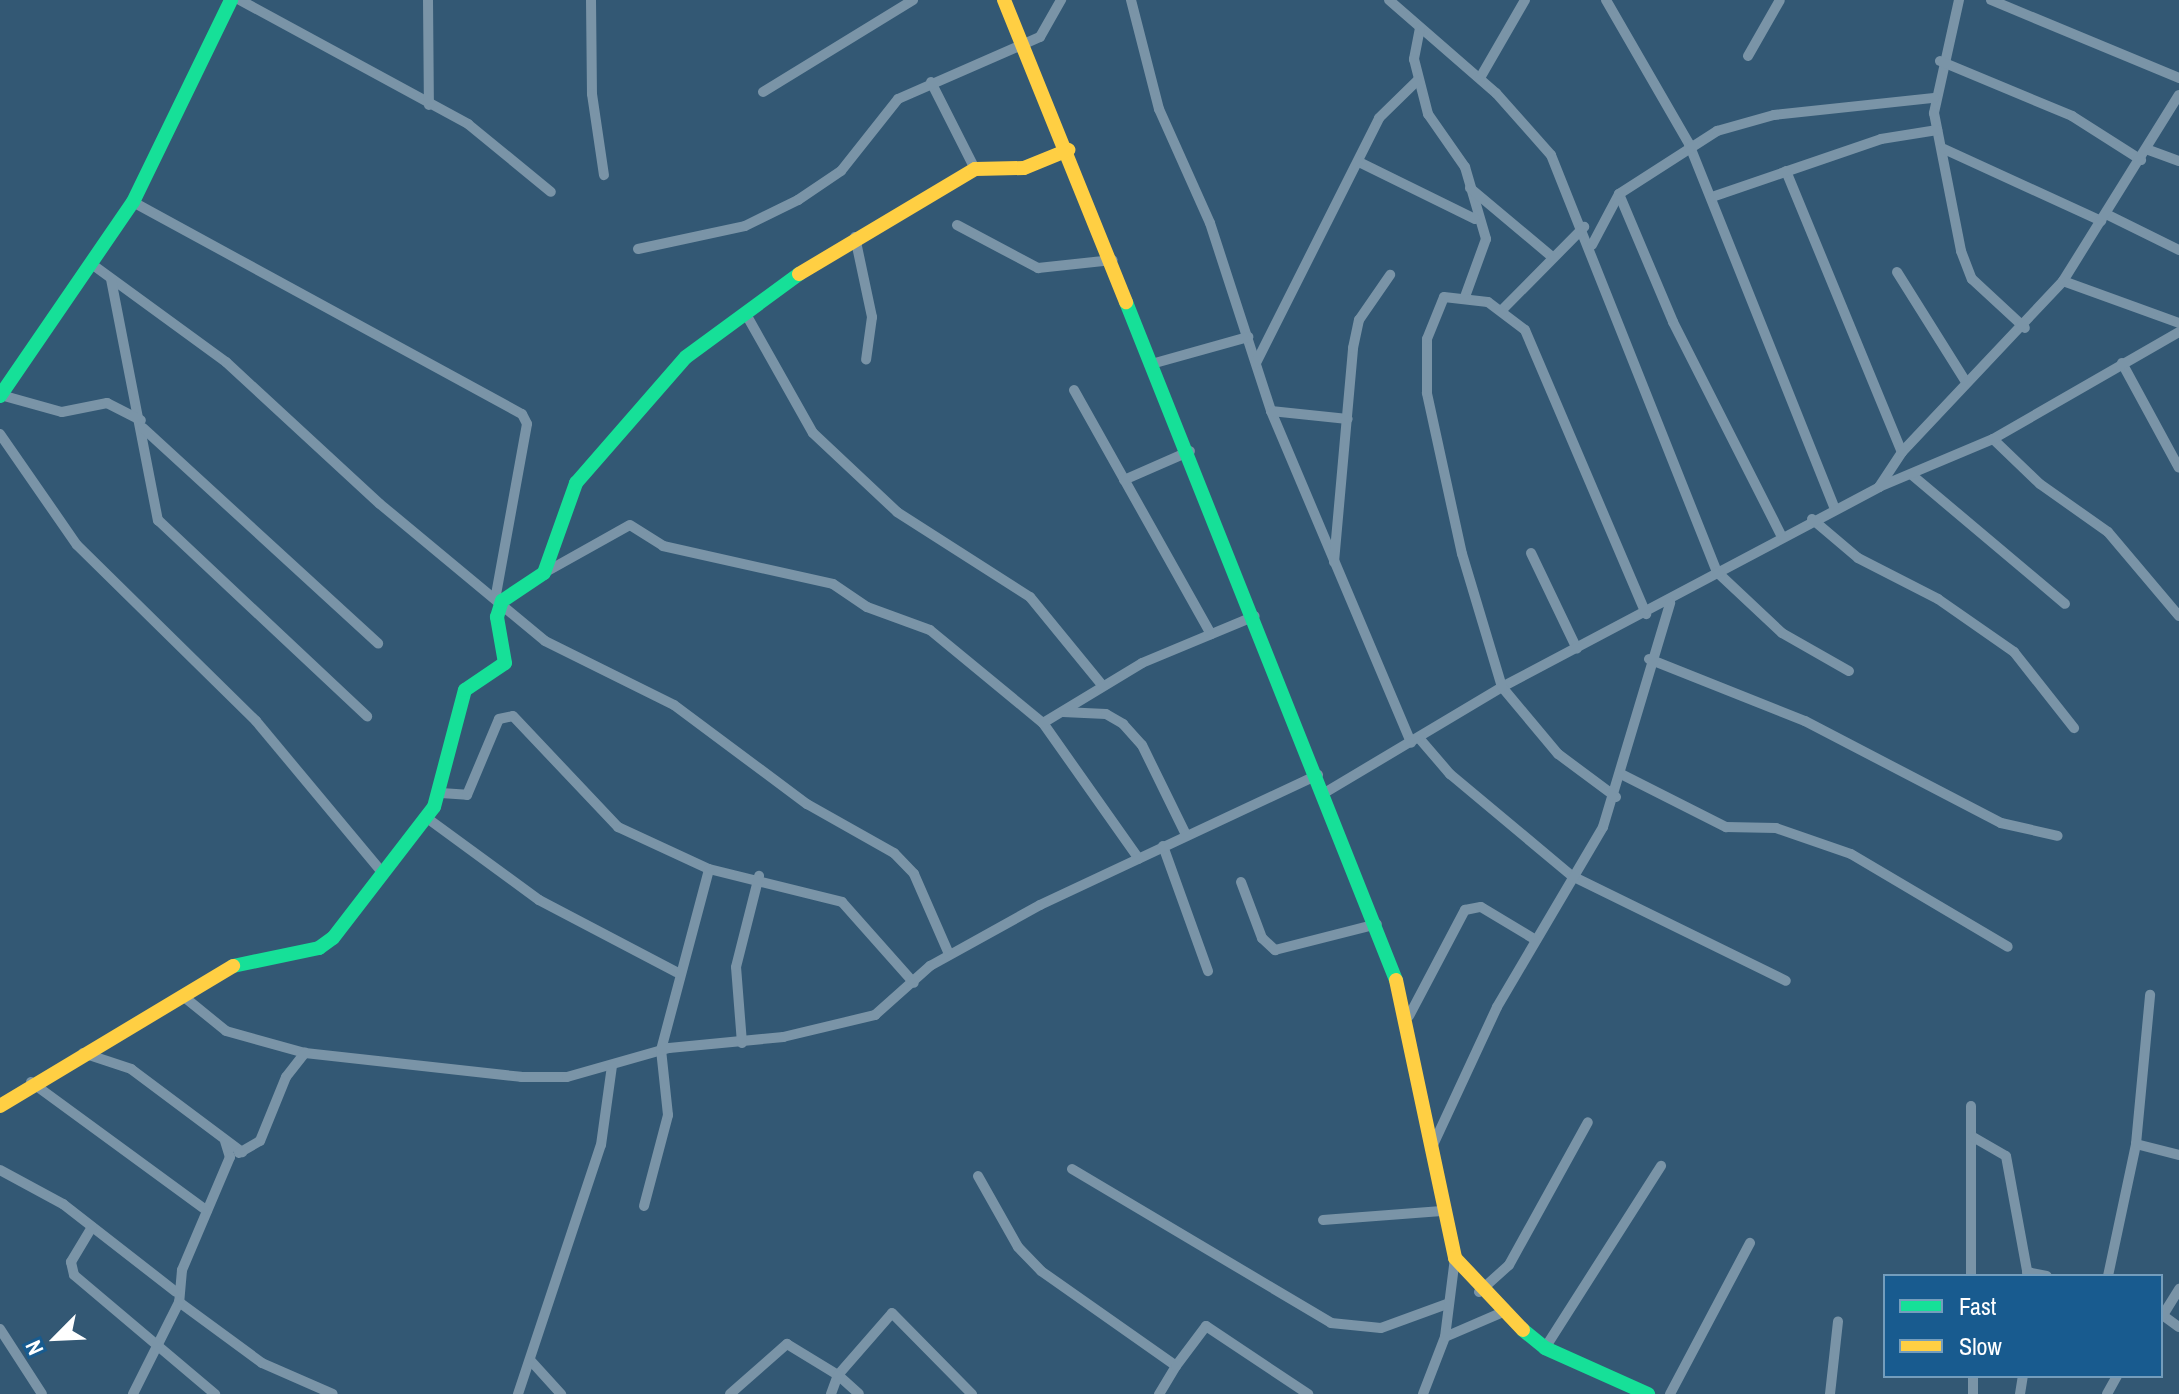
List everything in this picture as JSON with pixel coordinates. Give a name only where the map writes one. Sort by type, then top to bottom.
[{"type":"street","points":[[231,0],[133,202],[93,265],[0,396],[62,412],[107,403],[142,424],[378,643]]},
{"type":"street","points":[[240,0],[508,152],[551,192]]},
{"type":"street","points":[[428,0],[429,105]]},
{"type":"street","points":[[591,0],[592,94],[604,175]]},
{"type":"street","points":[[763,92],[913,0]]},
{"type":"street","points":[[1004,0],[1155,363],[1377,924],[1408,1016],[1442,1211],[1455,1258],[1479,1292],[1545,1348],[1648,1394]]},
{"type":"street","points":[[638,249],[745,226],[798,200],[841,171],[898,99],[931,82],[1023,45],[1049,27],[1061,0]]},
{"type":"street","points":[[1131,0],[1159,109],[1210,223],[1271,411],[1333,564],[1415,741],[1457,781],[1572,876],[1786,981]]},
{"type":"street","points":[[1389,0],[1480,78],[1551,155],[1592,245],[1717,572],[1782,633],[1849,671]]},
{"type":"street","points":[[1480,78],[1525,0]]},
{"type":"street","points":[[1606,0],[1689,144],[1834,507]]},
{"type":"street","points":[[1748,56],[1780,0]]},
{"type":"street","points":[[1959,0],[1940,61],[1934,98],[1937,130],[1944,149],[1972,279],[2025,328]]},
{"type":"street","points":[[1991,0],[2179,78]]},
{"type":"street","points":[[1420,28],[1418,80],[1428,114],[1470,188],[1551,256]]},
{"type":"street","points":[[1940,61],[2083,121],[2141,160]]},
{"type":"street","points":[[1256,363],[1361,163],[1379,118],[1418,80]]},
{"type":"street","points":[[931,82],[975,169]]},
{"type":"street","points":[[1879,487],[1902,452],[1966,382],[2025,328],[2063,281],[2179,95]]},
{"type":"street","points":[[1592,245],[1619,194],[1689,144],[1774,115],[1934,98]]},
{"type":"street","points":[[1712,197],[1881,139],[1937,130]]},
{"type":"street","points":[[1944,149],[2179,250]]},
{"type":"street","points":[[2146,149],[2179,161]]},
{"type":"street","points":[[544,573],[568,497],[593,459],[686,357],[855,237],[975,169],[1024,168],[1068,150]]},
{"type":"street","points":[[1361,163],[1475,219]]},
{"type":"street","points":[[1786,171],[1902,452]]},
{"type":"street","points":[[1466,294],[1486,244],[1475,219],[1470,188]]},
{"type":"street","points":[[1619,194],[1673,322],[1781,535]]},
{"type":"street","points":[[0,1106],[30,1081],[249,959],[319,948],[380,870],[427,818],[441,793],[465,690],[505,663],[497,617],[527,424],[522,414],[133,202]]},
{"type":"street","points":[[957,225],[1038,268],[1113,260]]},
{"type":"street","points":[[1502,310],[1551,256],[1584,227]]},
{"type":"street","points":[[855,237],[872,317],[866,360]]},
{"type":"street","points":[[93,265],[226,362],[380,504],[499,598],[545,641],[674,705],[807,804],[894,853],[914,874],[949,954]]},
{"type":"street","points":[[1897,272],[1966,382]]},
{"type":"street","points":[[1333,564],[1359,320],[1390,275]]},
{"type":"street","points":[[111,279],[142,424],[158,520],[367,716]]},
{"type":"street","points":[[2063,281],[2179,323]]},
{"type":"street","points":[[1616,797],[1558,754],[1502,687],[1427,393],[1434,312],[1444,297],[1466,294],[1502,310],[1539,355],[1646,614]]},
{"type":"street","points":[[747,316],[813,433],[897,512],[1030,597],[1102,685]]},
{"type":"street","points":[[1326,792],[1502,687],[1670,602],[1781,535],[1834,507],[1993,439],[2179,332]]},
{"type":"street","points":[[1155,363],[1248,337]]},
{"type":"street","points":[[2122,363],[2179,468]]},
{"type":"street","points":[[1074,390],[1211,634]]},
{"type":"street","points":[[1271,411],[1348,419]]},
{"type":"street","points":[[0,434],[77,545],[256,721],[380,870]]},
{"type":"street","points":[[1993,439],[2040,484],[2108,532],[2179,616]]},
{"type":"street","points":[[1124,480],[1190,451]]},
{"type":"street","points":[[1912,475],[2065,604]]},
{"type":"street","points":[[1812,519],[1858,558],[1938,599],[2014,652],[2074,728]]},
{"type":"street","points":[[499,598],[630,525],[663,546],[821,580],[941,637],[1043,723],[1139,859]]},
{"type":"street","points":[[1531,553],[1577,649]]},
{"type":"street","points":[[1431,1151],[1536,940],[1616,797],[1649,659],[1670,602]]},
{"type":"street","points":[[1043,723],[1102,685],[1255,616]]},
{"type":"street","points":[[1649,659],[1805,721],[2001,823],[2058,836]]},
{"type":"street","points":[[1063,712],[1106,714],[1136,737],[1186,835]]},
{"type":"street","points":[[441,793],[467,795],[499,719],[513,716],[618,827],[709,869],[759,876],[842,902],[914,983]]},
{"type":"street","points":[[1621,774],[1726,827],[1776,828],[1851,854],[2008,947]]},
{"type":"street","points":[[183,996],[226,1031],[305,1053],[547,1078],[612,1066],[661,1050],[742,1043],[857,1023],[949,954],[1163,846],[1318,775]]},
{"type":"street","points":[[427,818],[539,900],[676,972]]},
{"type":"street","points":[[1163,846],[1208,971]]},
{"type":"street","points":[[644,1206],[668,1115],[661,1050],[676,972],[709,869]]},
{"type":"street","points":[[742,1043],[736,967],[759,876]]},
{"type":"street","points":[[1241,882],[1266,945],[1275,950],[1377,924]]},
{"type":"street","points":[[1408,1016],[1465,910],[1481,907],[1536,940]]},
{"type":"street","points":[[2108,1274],[2136,1144],[2150,995]]},
{"type":"street","points":[[81,1053],[131,1069],[242,1152]]},
{"type":"street","points":[[230,1157],[260,1141],[286,1077],[305,1053]]},
{"type":"street","points":[[518,1394],[601,1145],[612,1066]]},
{"type":"street","points":[[30,1081],[207,1211]]},
{"type":"street","points":[[1971,1106],[1971,1274]]},
{"type":"street","points":[[1479,1292],[1509,1265],[1588,1122]]},
{"type":"street","points":[[1973,1137],[2006,1156],[2027,1274]]},
{"type":"street","points":[[133,1394],[156,1349],[230,1157],[225,1141]]},
{"type":"street","points":[[2136,1144],[2179,1155]]},
{"type":"street","points":[[1545,1348],[1661,1166]]},
{"type":"street","points":[[1072,1169],[1331,1323],[1381,1328],[1447,1304]]},
{"type":"street","points":[[0,1170],[92,1227],[262,1363],[333,1394]]},
{"type":"street","points":[[978,1176],[1018,1247],[1041,1271],[1176,1366]]},
{"type":"street","points":[[1323,1220],[1442,1211]]},
{"type":"street","points":[[92,1227],[71,1262],[74,1275],[156,1349],[215,1394]]},
{"type":"street","points":[[1670,1394],[1750,1243]]},
{"type":"street","points":[[1423,1394],[1445,1337],[1455,1258]]},
{"type":"street","points":[[2163,1313],[2179,1289]]},
{"type":"street","points":[[831,1394],[838,1375],[892,1313],[972,1394]]},
{"type":"street","points":[[1445,1337],[1501,1313]]},
{"type":"street","points":[[2163,1315],[2179,1327]]},
{"type":"street","points":[[1830,1394],[1838,1321]]},
{"type":"street","points":[[1159,1394],[1206,1326],[1308,1394]]},
{"type":"street","points":[[0,1329],[42,1394]]},
{"type":"street","points":[[730,1394],[787,1344],[838,1375],[859,1394]]},
{"type":"street","points":[[531,1361],[561,1394]]},
{"type":"traffic: fast","points":[[0,396],[133,202],[231,0]]},
{"type":"traffic: fast","points":[[233,966],[319,948],[333,938],[434,807],[465,690],[505,663],[497,617],[502,601],[544,573],[576,483],[686,357],[799,274]]},
{"type":"traffic: fast","points":[[1126,302],[1396,980]]},
{"type":"traffic: fast","points":[[1523,1330],[1545,1348],[1648,1394]]},
{"type":"traffic: slow","points":[[1004,0],[1126,302]]},
{"type":"traffic: slow","points":[[799,274],[975,169],[1024,168],[1068,150]]},
{"type":"traffic: slow","points":[[0,1106],[233,966]]},
{"type":"traffic: slow","points":[[1396,980],[1455,1258],[1523,1330]]}]
